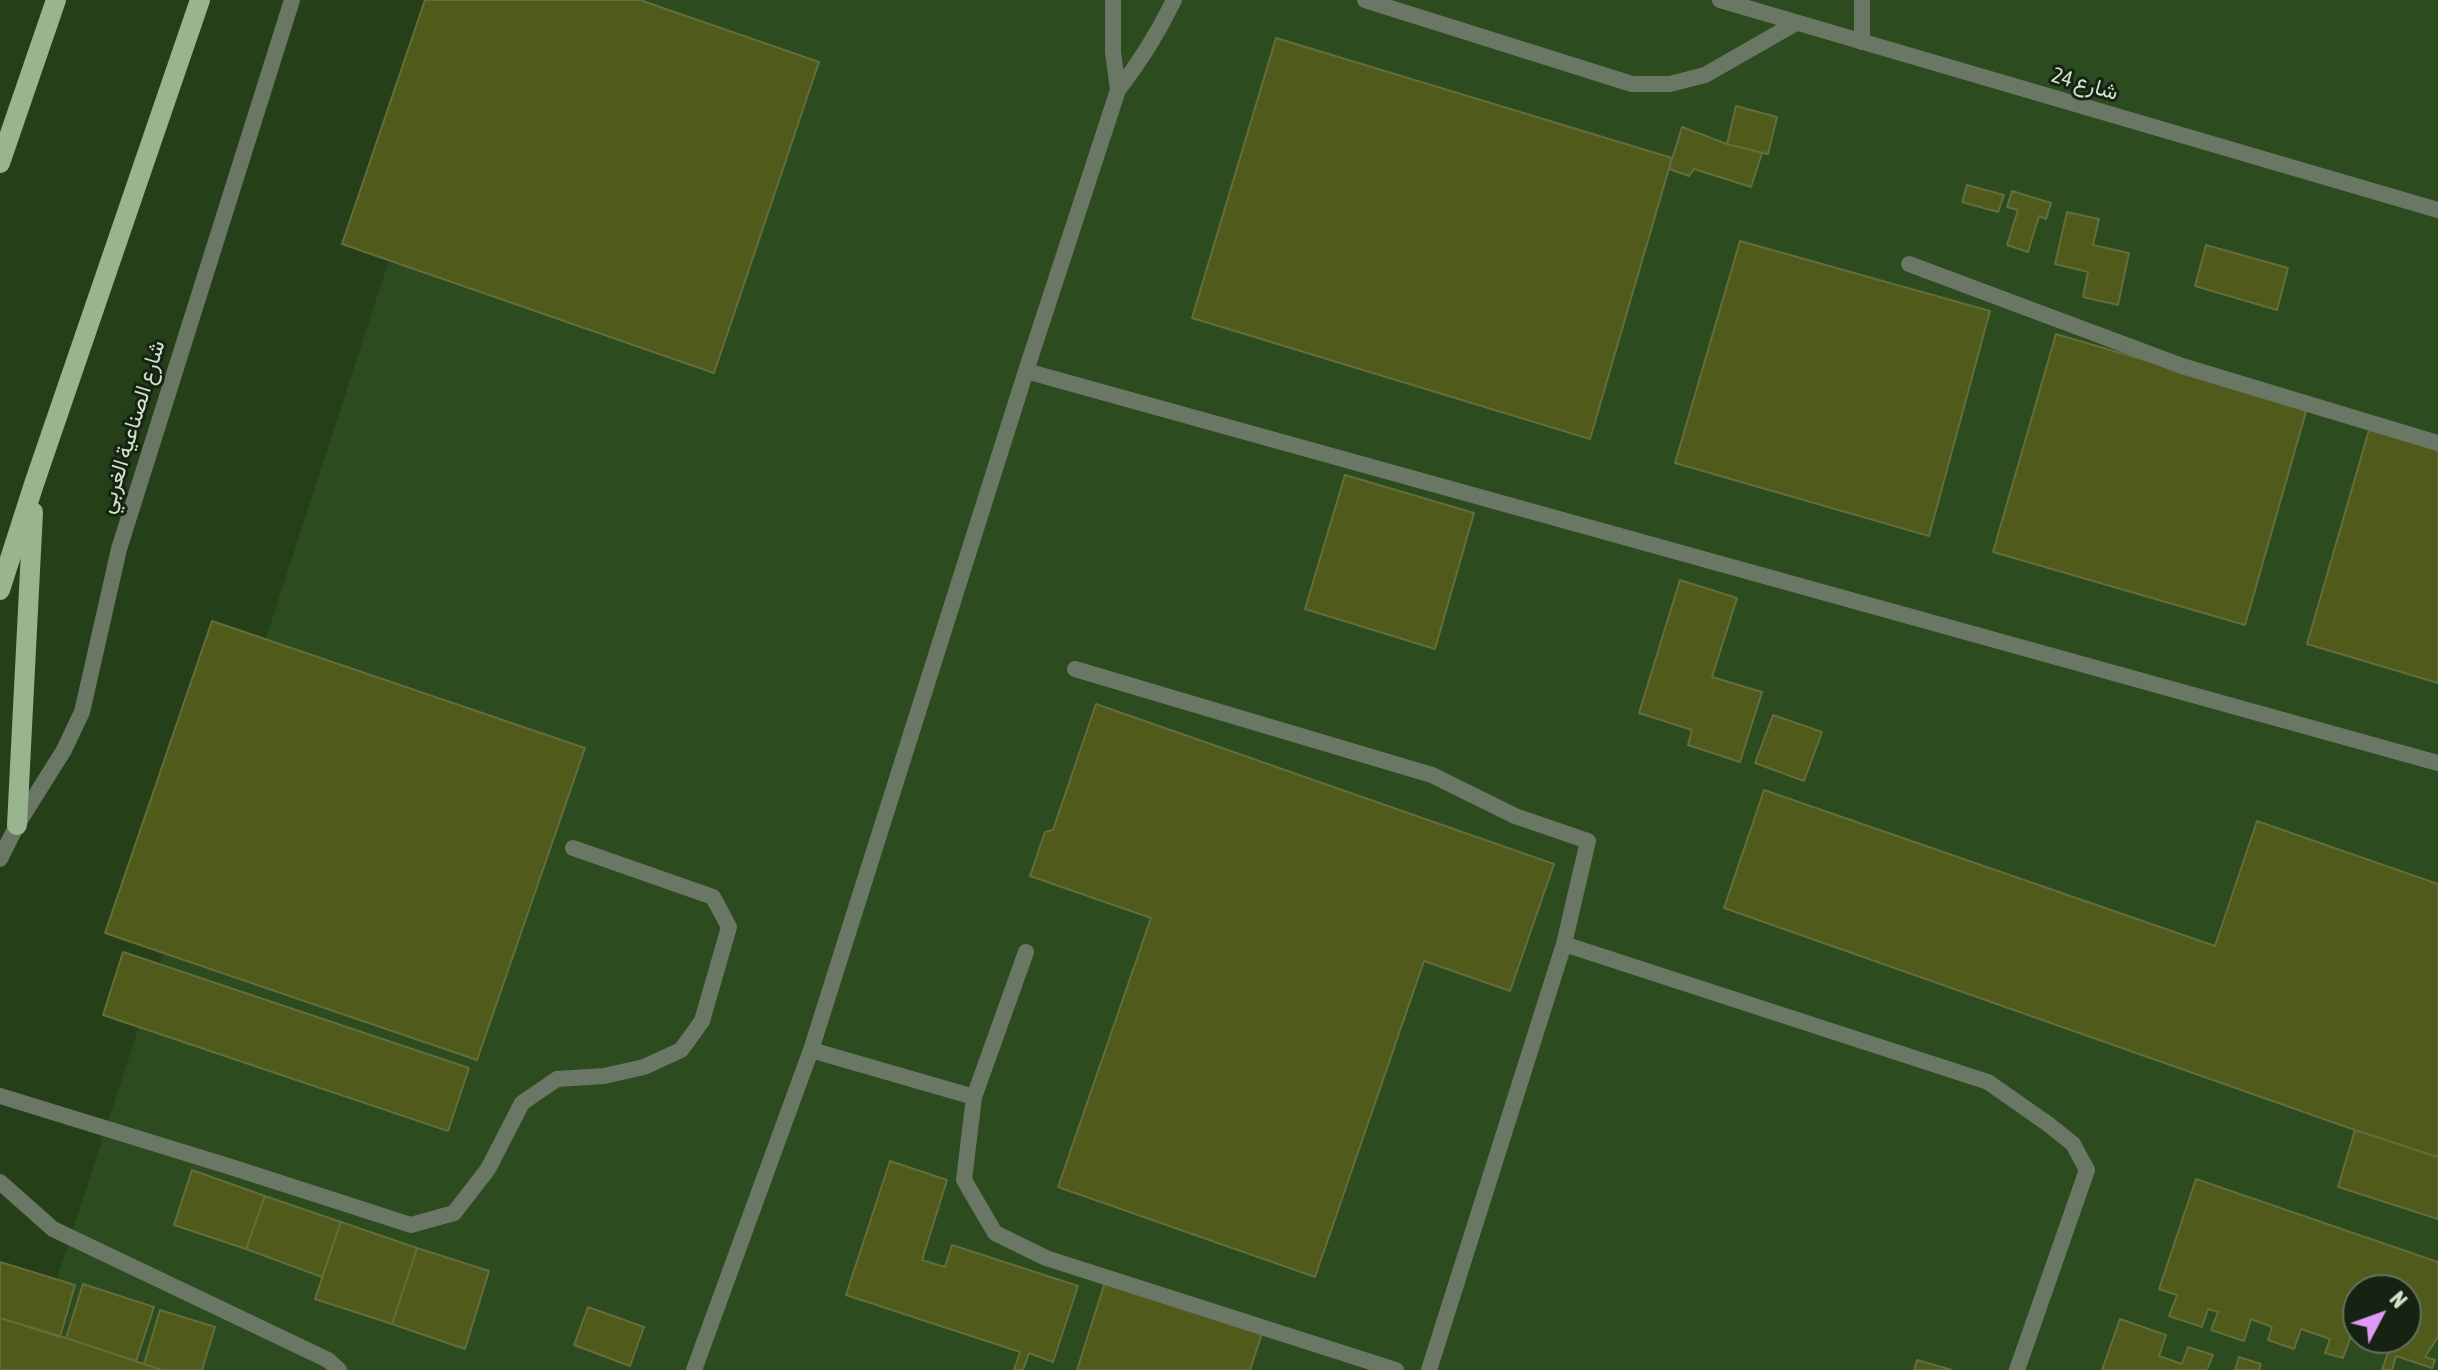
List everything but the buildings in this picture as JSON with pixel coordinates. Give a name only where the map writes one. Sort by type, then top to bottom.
[{"type":"main road","points":[[0,163],[56,0]]},
{"type":"main road","points":[[0,590],[200,0]]},
{"type":"main road","points":[[17,825],[34,484]]},
{"type":"street","name":"شارع الصناعية الغربي","points":[[0,859],[17,825],[64,750],[82,712],[119,549],[292,0]]},
{"type":"street","points":[[1113,0],[1113,52],[1118,90]]},
{"type":"street","points":[[694,1370],[811,1050],[1118,90],[1147,51],[1174,0]]},
{"type":"street","points":[[1365,0],[1632,84],[1670,84],[1705,75],[1796,23]]},
{"type":"street","name":"شارع 24","points":[[1720,0],[2438,210]]},
{"type":"street","points":[[1862,0],[1862,42]]},
{"type":"street","points":[[1909,264],[2182,366],[2438,443]]},
{"type":"street","points":[[1026,371],[2438,763]]},
{"type":"street","points":[[1075,669],[1432,775],[1515,816],[1588,841],[1564,944],[1429,1370]]},
{"type":"street","points":[[0,1096],[411,1225],[454,1213],[488,1169],[522,1103],[557,1079],[644,1067],[681,1050],[702,1021],[729,927],[713,897],[573,848]]},
{"type":"street","points":[[1564,944],[1988,1082],[2073,1144],[2087,1170],[2017,1370]]},
{"type":"street","points":[[1026,952],[974,1097],[964,1180],[995,1233],[1046,1258],[1396,1370]]},
{"type":"street","points":[[811,1050],[974,1097]]},
{"type":"street","points":[[0,1182],[53,1229],[328,1360],[339,1370]]},
{"type":"street","points":[[1334,1370],[1339,1352]]},
{"type":"shaded area","points":[[474,0],[2438,0],[2438,1370],[27,1370]]}]
